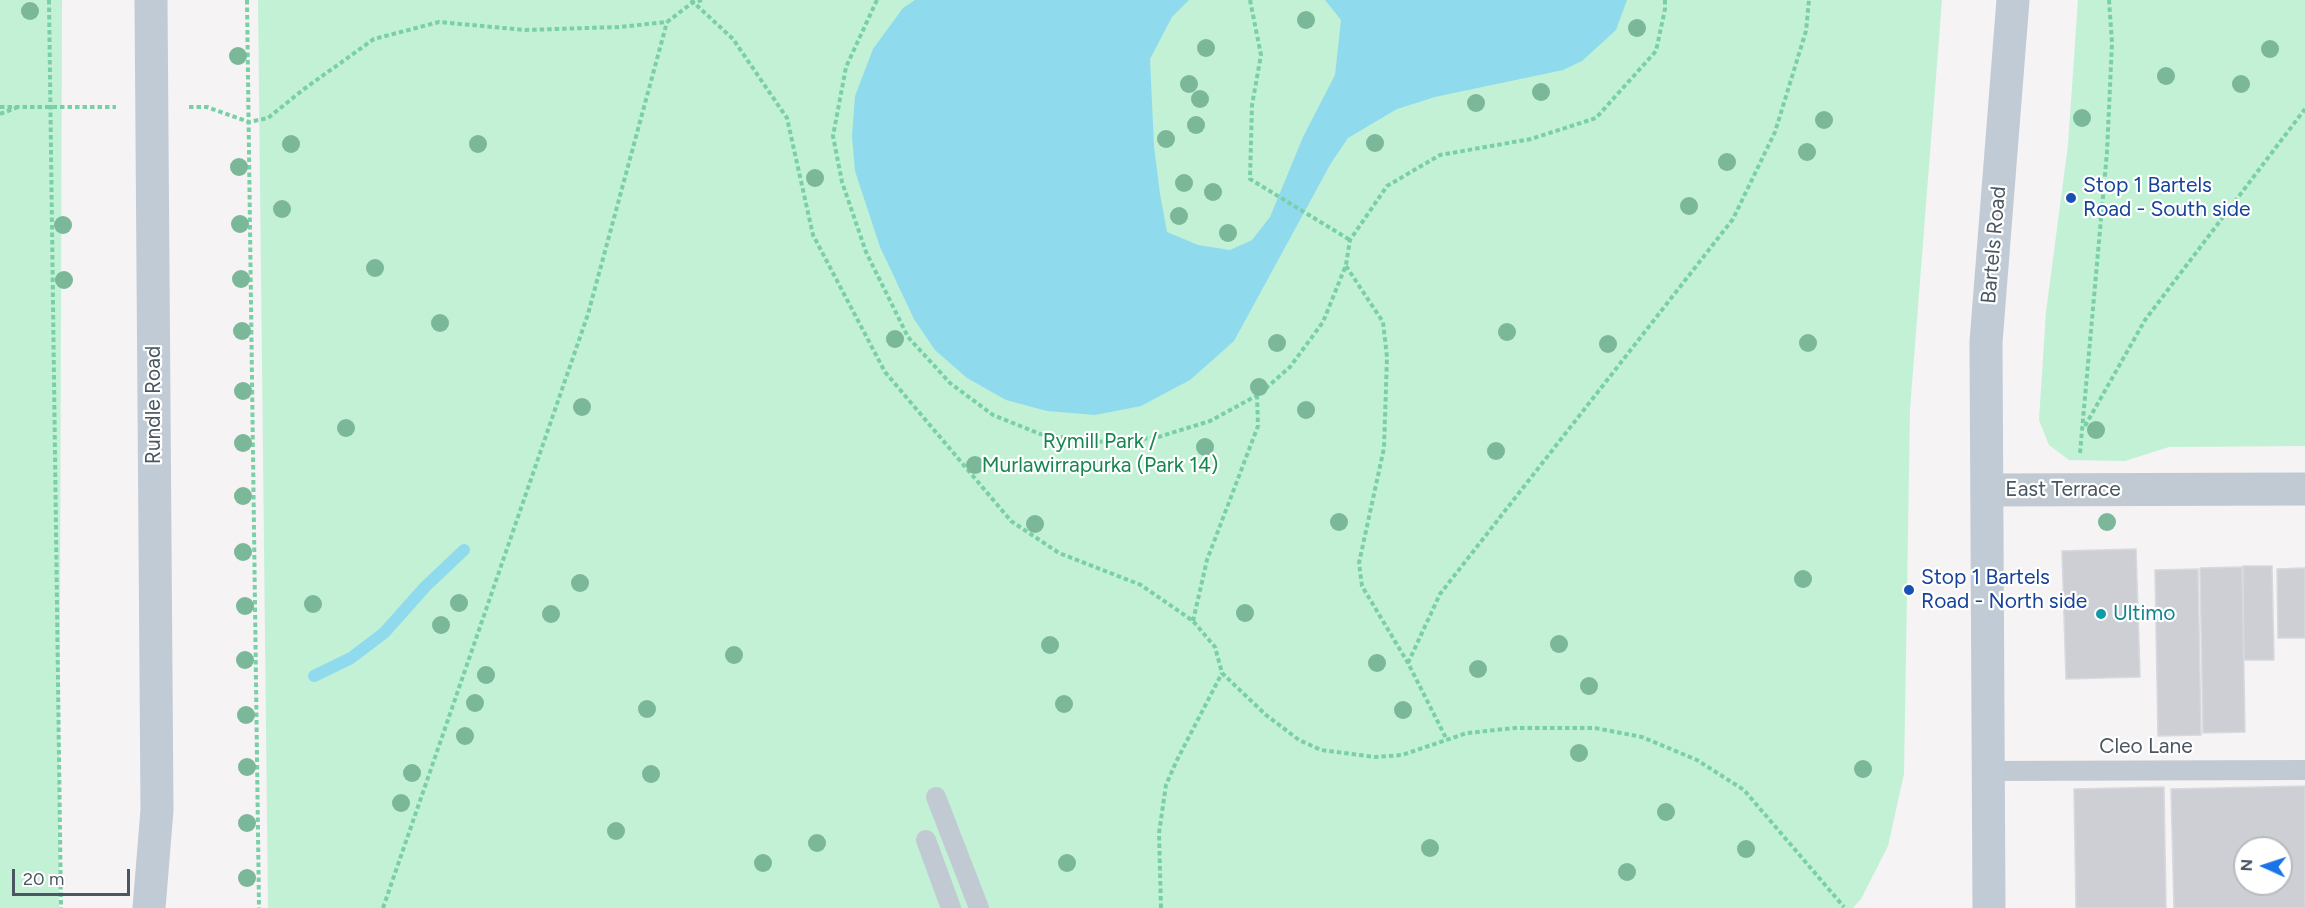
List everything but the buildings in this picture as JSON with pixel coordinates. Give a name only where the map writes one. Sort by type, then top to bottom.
[{"type":"main road","name":"Rundle Road","points":[[151,0],[157,810],[165,908]]},
{"type":"main road","name":"Bartels Road","points":[[1987,490],[1986,342],[2013,0]]},
{"type":"main road","name":"East Terrace","points":[[1987,490],[1989,908]]},
{"type":"main road","name":"Rundle Road","points":[[149,908],[157,810]]},
{"type":"street","name":"East Terrace","points":[[1987,490],[2305,489]]},
{"type":"lane","name":"Cleo Lane","points":[[1987,771],[2305,770]]},
{"type":"lane","points":[[936,797],[979,908]]},
{"type":"lane","points":[[926,840],[951,908]]},
{"type":"path","points":[[49,0],[61,908]]},
{"type":"path","points":[[247,0],[259,908]]},
{"type":"path","points":[[207,107],[249,122],[268,118],[374,39],[439,22],[525,30],[619,27],[667,22],[692,2],[702,0]]},
{"type":"path","points":[[877,0],[846,67],[833,136],[842,182],[866,252],[908,337],[950,383],[993,415],[1040,434],[1095,442],[1155,438],[1210,421],[1257,396],[1290,367],[1323,322],[1346,265],[1350,240],[1387,186],[1440,155],[1531,140],[1596,118],[1656,51],[1665,0]]},
{"type":"path","points":[[1250,0],[1261,55],[1252,105],[1250,179],[1350,240]]},
{"type":"path","points":[[1408,663],[1440,594],[1733,219],[1775,132],[1806,32],[1809,0]]},
{"type":"path","points":[[2080,453],[2107,152],[2112,43],[2109,0]]},
{"type":"path","points":[[692,2],[733,39],[787,118],[813,234],[885,372],[1011,521],[1059,553],[1141,585],[1193,621],[1215,647],[1222,673],[1266,715],[1299,740],[1322,750],[1375,757],[1402,755],[1467,733],[1515,728],[1595,728],[1642,737],[1674,749],[1712,768],[1744,790],[1844,907]]},
{"type":"path","points":[[383,908],[588,314],[667,22]]},
{"type":"path","points":[[0,114],[22,105]]},
{"type":"path","points":[[0,107],[88,106]]},
{"type":"path","points":[[2083,429],[2145,320],[2305,109]]},
{"type":"path","points":[[1346,265],[1383,321],[1387,357],[1384,448],[1359,563],[1362,586],[1408,663],[1447,740]]},
{"type":"path","points":[[1193,621],[1207,560],[1258,426],[1257,396]]},
{"type":"path","points":[[1161,908],[1159,832],[1166,785],[1222,673]]},
{"type":"green space","points":[[0,0],[62,0],[59,908],[0,908]]},
{"type":"green space","name":"Rymill Park / Murlawirrapurka (Park 14)","points":[[258,0],[1942,0],[1910,409],[1904,774],[1888,846],[1861,899],[1853,908],[268,908]]},
{"type":"green space","points":[[2078,0],[2305,0],[2305,446],[2169,447],[2125,461],[2069,460],[2049,445],[2039,420],[2046,312],[2068,145]]},
{"type":"water","points":[[915,0],[1189,0],[1172,17],[1150,59],[1154,146],[1160,194],[1167,232],[1198,245],[1230,250],[1252,240],[1270,217],[1303,137],[1335,75],[1341,20],[1325,0],[1627,0],[1616,30],[1582,61],[1563,70],[1435,97],[1397,109],[1348,138],[1331,163],[1234,341],[1190,380],[1141,406],[1095,415],[1047,411],[1006,400],[967,378],[935,350],[914,319],[880,247],[855,171],[852,136],[855,96],[873,49],[903,8]]},
{"type":"waterway","points":[[314,676],[351,658],[384,633],[425,587],[464,550]]},
{"type":"place","name":"Stop 1 Bartels Road - South side","points":[[2071,198]]},
{"type":"place","name":"Stop 1 Bartels Road - North side","points":[[1909,590]]},
{"type":"place","name":"Ultimo","points":[[2101,614]]}]
